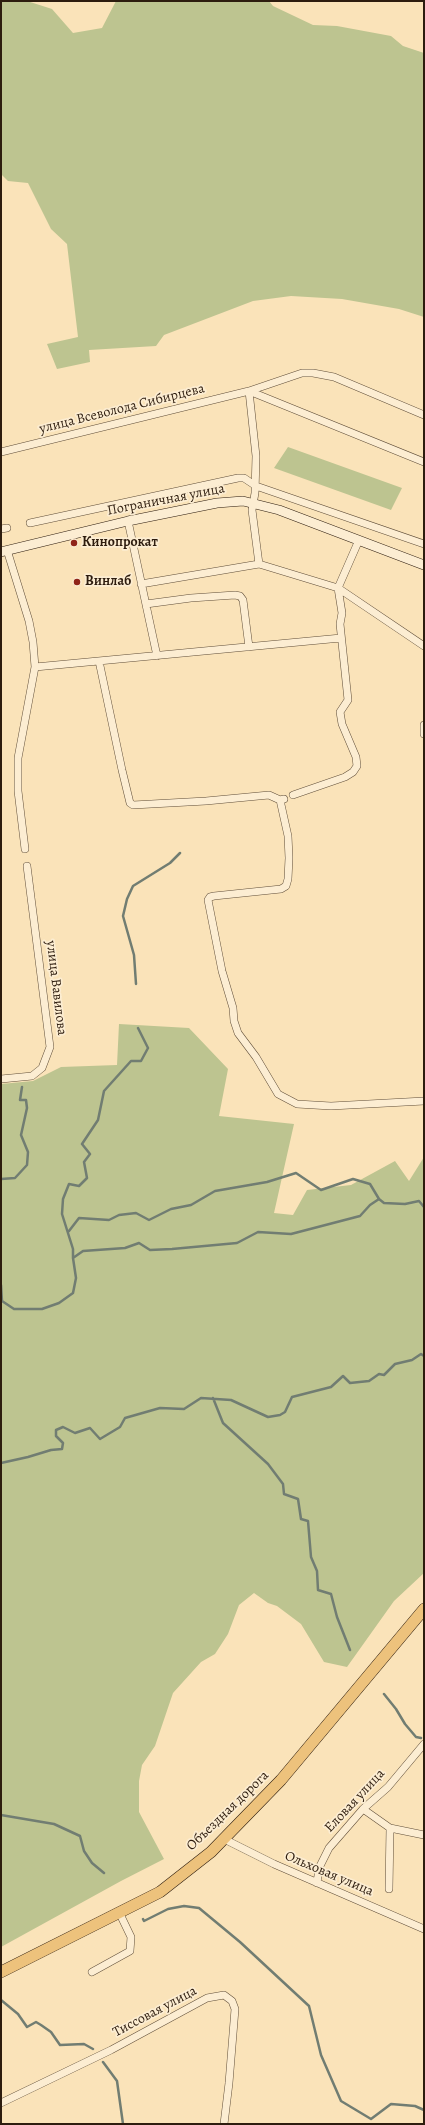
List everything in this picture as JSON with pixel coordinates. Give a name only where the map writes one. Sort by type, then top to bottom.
[{"type":"main road","name":"Пограничная улица","points":[[4,551],[128,521],[233,501],[253,502],[272,507],[424,565]]},
{"type":"main road","name":"Объездная дорога","points":[[1,1972],[160,1892],[211,1852],[281,1780],[424,1609]]},
{"type":"street","name":"улица Всеволода Сибирцева","points":[[1,452],[249,391],[290,376],[313,372],[334,377],[424,415]]},
{"type":"street","points":[[259,564],[252,518],[256,486],[256,456],[249,391],[424,462]]},
{"type":"street","points":[[30,523],[238,478],[244,478],[256,486],[424,544]]},
{"type":"street","points":[[128,521],[157,656]]},
{"type":"street","points":[[293,795],[345,777],[353,772],[357,766],[356,757],[342,724],[340,712],[348,700],[340,624],[342,613],[338,588],[359,540]]},
{"type":"street","points":[[4,551],[29,621],[34,667],[18,758],[18,791],[25,849]]},
{"type":"street","points":[[141,584],[259,564],[338,588],[424,646]]},
{"type":"street","points":[[146,604],[191,598],[235,595],[240,596],[243,600],[249,647]]},
{"type":"street","points":[[34,667],[341,638]]},
{"type":"street","points":[[99,661],[130,803],[133,805],[206,801],[269,795],[282,799],[288,836],[289,858],[288,879],[286,886],[281,889],[214,896],[210,897],[208,900],[222,971],[233,1008],[234,1020],[238,1033],[256,1057],[278,1094],[297,1104],[331,1106],[424,1101]]},
{"type":"street","points":[[424,725],[424,734]]},
{"type":"street","name":"улица Вавилова","points":[[1,1079],[32,1076],[42,1068],[50,1047],[27,866]]},
{"type":"street","name":"Еловая улица","points":[[317,1883],[319,1868],[329,1848],[363,1809],[388,1787],[424,1744]]},
{"type":"street","points":[[363,1809],[390,1828],[424,1835]]},
{"type":"street","points":[[389,1889],[390,1828]]},
{"type":"street","name":"Ольховая улица","points":[[224,1839],[274,1864],[424,1929]]},
{"type":"street","points":[[92,1972],[130,1951],[131,1937],[119,1912]]},
{"type":"street","name":"Тиссовая улица","points":[[1,2103],[111,2050],[207,1998],[224,1995],[232,2001],[235,2009],[230,2083],[224,2124]]},
{"type":"green space","points":[[1,1],[27,1],[52,9],[73,33],[102,28],[116,1],[269,1],[273,6],[313,25],[337,26],[391,36],[403,46],[424,53],[424,317],[399,309],[342,299],[291,296],[253,301],[164,335],[156,346],[89,350],[90,362],[57,369],[47,344],[78,337],[67,244],[51,229],[28,183],[8,181],[1,174]]},
{"type":"green space","points":[[288,447],[402,488],[391,510],[274,468]]},
{"type":"green space","points":[[119,1024],[189,1028],[228,1069],[219,1116],[294,1124],[274,1213],[293,1215],[307,1190],[351,1185],[395,1161],[409,1181],[424,1157],[424,1573],[394,1601],[347,1667],[324,1662],[301,1624],[277,1606],[268,1603],[254,1593],[239,1605],[228,1634],[215,1654],[201,1662],[173,1693],[155,1746],[142,1765],[139,1781],[139,1812],[164,1859],[1,1947],[1,1084],[33,1081],[61,1067],[117,1065]]},
{"type":"waterway","points":[[136,984],[134,955],[123,916],[127,899],[133,886],[170,863],[180,853]]},
{"type":"waterway","points":[[1,1285],[2,1301],[14,1309],[42,1309],[59,1303],[73,1293],[76,1278],[73,1249],[62,1214],[63,1199],[69,1184],[79,1186],[87,1178],[84,1162],[90,1154],[82,1144],[98,1120],[104,1091],[131,1061],[141,1061],[148,1048],[138,1028]]},
{"type":"waterway","points":[[1,1179],[15,1178],[27,1165],[28,1152],[21,1135],[27,1108],[26,1100],[20,1100],[22,1087]]},
{"type":"waterway","points":[[69,1231],[79,1218],[109,1220],[119,1215],[136,1213],[149,1220],[171,1209],[191,1205],[215,1191],[267,1182],[296,1173],[321,1190],[353,1179],[370,1184],[379,1199],[384,1203],[405,1204],[419,1201],[424,1207]]},
{"type":"waterway","points":[[73,1258],[83,1251],[125,1248],[139,1243],[150,1250],[172,1249],[237,1243],[258,1232],[291,1234],[360,1216],[370,1205],[379,1199]]},
{"type":"waterway","points":[[1,1463],[51,1450],[62,1449],[63,1443],[56,1436],[56,1430],[63,1427],[75,1433],[90,1428],[100,1439],[120,1427],[125,1418],[160,1408],[184,1409],[201,1398],[231,1400],[268,1417],[280,1415],[285,1412],[292,1397],[331,1387],[343,1376],[350,1383],[369,1381],[379,1374],[384,1375],[395,1364],[412,1360],[421,1354],[424,1356]]},
{"type":"waterway","points":[[213,1398],[223,1423],[268,1464],[283,1484],[284,1494],[298,1499],[301,1519],[308,1521],[311,1557],[317,1571],[318,1590],[331,1594],[337,1617],[350,1650]]},
{"type":"waterway","points":[[384,1694],[396,1709],[405,1724],[416,1737],[421,1738]]},
{"type":"waterway","points":[[1,1815],[54,1824],[80,1836],[84,1851],[92,1863],[104,1873]]},
{"type":"waterway","points":[[143,1919],[144,1921],[168,1909],[184,1906],[199,1908],[240,1942],[309,2006],[321,2055],[341,2101],[371,2119],[391,2104],[415,2106],[424,2110]]},
{"type":"waterway","points":[[1,2000],[18,2014],[27,2027],[36,2022],[51,2032],[60,2045],[84,2044],[93,2049]]},
{"type":"waterway","points":[[103,2062],[117,2081],[123,2124]]},
{"type":"place","name":"Кинопрокат","points":[[74,543]]},
{"type":"place","name":"Винлаб","points":[[77,582]]}]
